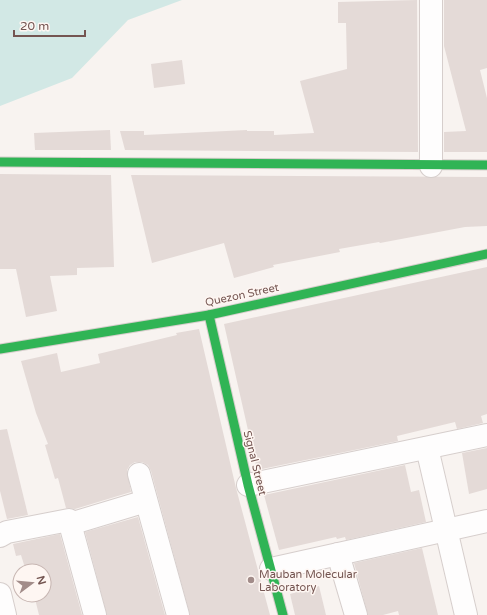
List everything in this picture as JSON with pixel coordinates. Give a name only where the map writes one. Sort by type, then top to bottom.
[{"type":"street","points":[[431,0],[432,166]]},
{"type":"street","points":[[0,162],[432,166],[487,165]]},
{"type":"street","name":"Quezon Street","points":[[0,349],[209,315],[487,254]]},
{"type":"street","name":"Signal Street","points":[[209,315],[248,485],[283,615]]},
{"type":"street","points":[[248,485],[487,435]]},
{"type":"street","points":[[427,448],[466,615]]},
{"type":"street","points":[[139,474],[178,615]]},
{"type":"street","points":[[70,524],[146,500]]},
{"type":"street","points":[[0,536],[7,532],[69,520],[95,615]]},
{"type":"street","points":[[271,569],[487,521]]},
{"type":"street","points":[[338,554],[356,615]]},
{"type":"street","points":[[0,594],[5,615]]},
{"type":"shaded area","points":[[0,0],[182,0],[128,20],[72,78],[0,106]]},
{"type":"building","points":[[417,0],[418,152],[125,150],[120,131],[144,131],[144,135],[247,130],[274,131],[274,135],[314,133],[300,81],[347,69],[346,23],[338,23],[338,2]]},
{"type":"building","points":[[444,0],[487,0],[487,68],[480,70],[487,98],[487,152],[444,152],[444,132],[466,131],[444,46]]},
{"type":"building","points":[[182,60],[185,84],[154,88],[151,64]]},
{"type":"building","points":[[110,130],[111,150],[35,150],[34,133]]},
{"type":"building","points":[[0,174],[111,175],[114,267],[77,268],[77,275],[50,276],[57,311],[26,317],[16,269],[0,269]]},
{"type":"building","points":[[131,175],[487,177],[487,226],[465,227],[339,249],[340,252],[273,265],[274,267],[234,278],[224,243],[152,263]]},
{"type":"building","points":[[487,267],[487,414],[481,416],[483,423],[457,429],[455,422],[397,436],[398,441],[257,470],[224,324]]},
{"type":"building","points":[[199,329],[236,488],[270,615],[190,615],[151,471],[148,465],[142,462],[135,462],[130,465],[127,470],[131,492],[75,509],[66,508],[58,478],[55,479],[45,445],[48,444],[36,413],[21,361],[57,353],[61,372],[100,363],[98,354],[177,335],[176,333]]},
{"type":"building","points":[[7,429],[28,515],[7,519],[0,491],[0,430]]},
{"type":"building","points":[[487,448],[487,489],[469,494],[462,453]]},
{"type":"building","points":[[405,465],[411,492],[419,490],[426,522],[346,540],[345,537],[337,539],[336,537],[279,550],[264,495]]},
{"type":"building","points":[[138,517],[165,615],[107,615],[85,532]]},
{"type":"building","points":[[60,534],[82,615],[39,615],[36,603],[52,603],[52,563],[24,563],[21,555],[16,556],[13,544]]},
{"type":"building","points":[[422,548],[438,615],[399,615],[398,611],[383,615],[368,615],[354,563]]},
{"type":"building","points":[[319,586],[326,615],[295,615],[290,594]]},
{"type":"traffic: fast","points":[[0,162],[487,165]]},
{"type":"traffic: fast","points":[[0,349],[209,315],[487,254]]},
{"type":"traffic: fast","points":[[209,315],[248,485],[283,615]]},
{"type":"place","name":"Mauban Molecular Laboratory","points":[[251,580]]}]
